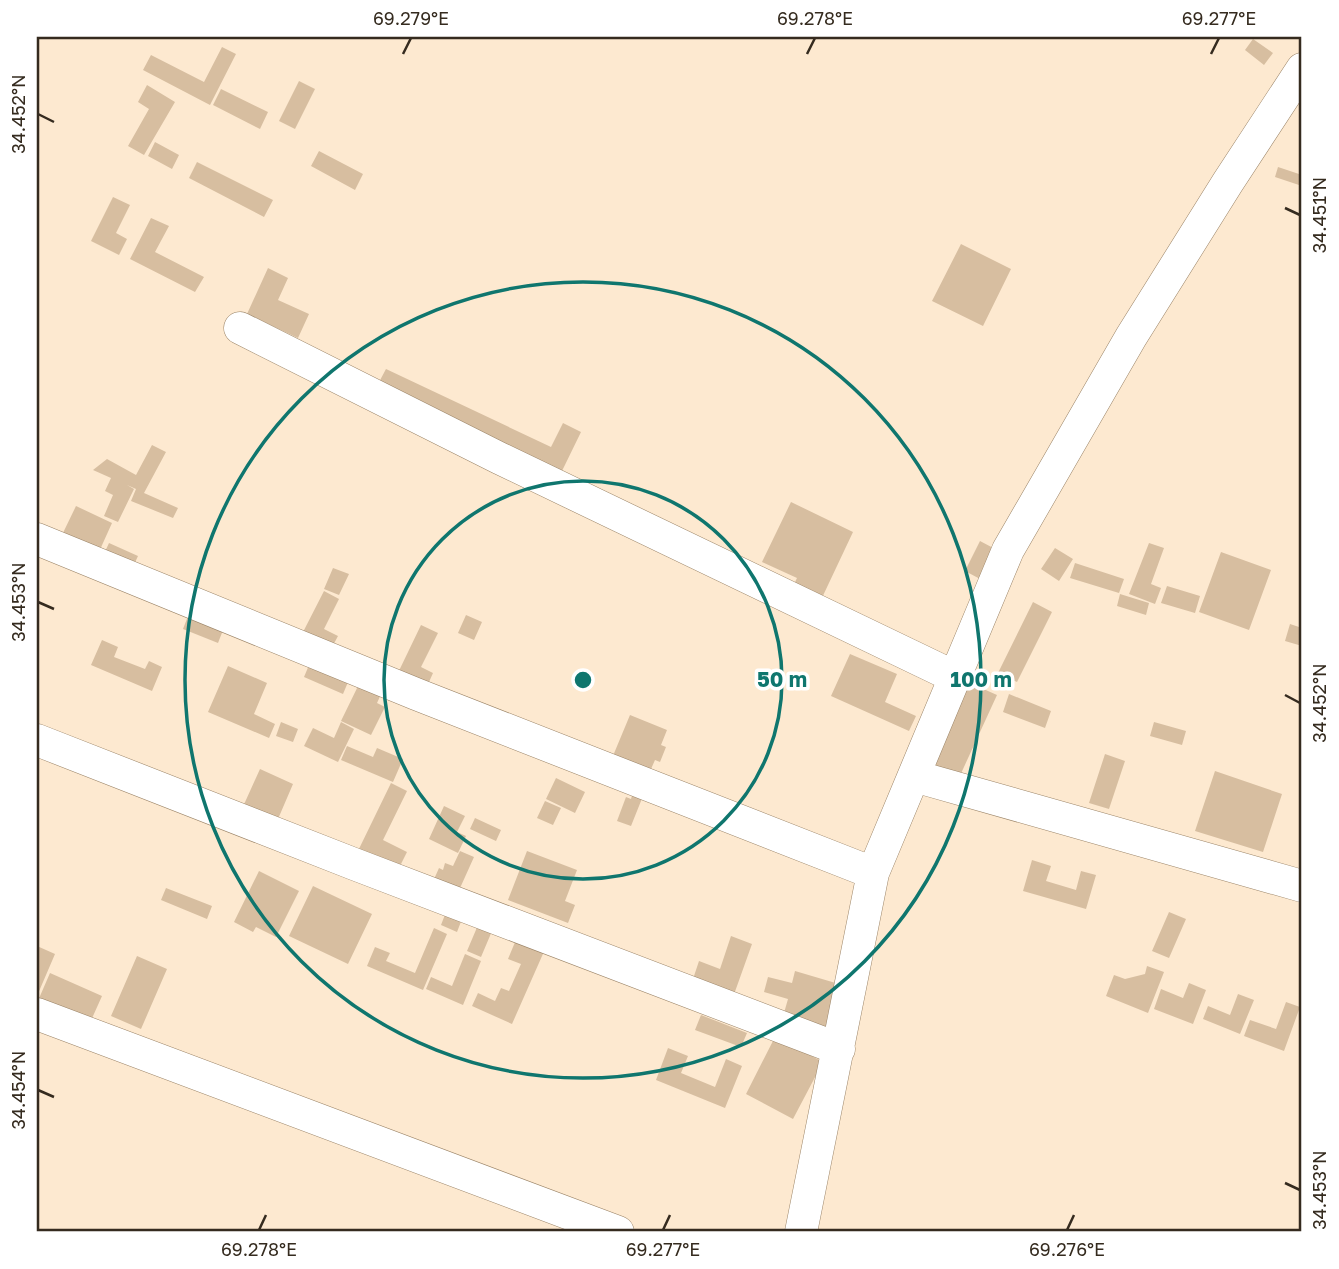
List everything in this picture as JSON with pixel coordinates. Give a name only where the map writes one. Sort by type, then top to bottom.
[{"type":"street","points":[[801,1232],[873,873],[1008,550],[1138,326],[1302,69]]},
{"type":"street","points":[[240,328],[499,458],[955,677]]},
{"type":"street","points":[[37,540],[429,699],[873,873]]},
{"type":"street","points":[[37,740],[839,1049]]},
{"type":"street","points":[[914,776],[1302,886]]},
{"type":"street","points":[[37,1014],[618,1232]]},
{"type":"building","points":[[1253,39],[1273,53],[1264,65],[1245,50]]},
{"type":"building","points":[[222,47],[236,54],[210,105],[143,70],[151,55],[204,82]]},
{"type":"building","points":[[299,81],[315,89],[295,129],[279,121]]},
{"type":"building","points":[[147,85],[175,102],[144,155],[128,146],[149,109],[138,102]]},
{"type":"building","points":[[221,89],[268,112],[260,129],[213,105]]},
{"type":"building","points":[[155,142],[179,155],[172,169],[148,156]]},
{"type":"building","points":[[319,151],[363,174],[355,190],[311,166]]},
{"type":"building","points":[[197,162],[273,200],[264,217],[189,178]]},
{"type":"building","points":[[1278,167],[1302,175],[1302,186],[1275,177]]},
{"type":"building","points":[[113,197],[130,205],[116,233],[127,239],[119,255],[91,241]]},
{"type":"building","points":[[151,218],[169,226],[155,252],[204,277],[195,292],[130,259]]},
{"type":"building","points":[[961,244],[1011,269],[983,326],[932,301]]},
{"type":"building","points":[[268,268],[288,278],[278,300],[309,314],[298,338],[247,314]]},
{"type":"building","points":[[386,369],[551,447],[563,423],[581,432],[562,471],[378,384]]},
{"type":"building","points":[[152,445],[166,452],[144,493],[178,508],[173,518],[131,501],[136,489],[127,485],[134,489],[118,522],[104,516],[113,495],[105,491],[111,478],[93,470],[107,459],[136,475]]},
{"type":"building","points":[[791,502],[853,532],[820,602],[792,588],[797,578],[762,562]]},
{"type":"building","points":[[76,506],[112,523],[98,554],[61,537]]},
{"type":"building","points":[[980,541],[997,550],[982,580],[965,571]]},
{"type":"building","points":[[109,543],[138,556],[132,569],[103,556]]},
{"type":"building","points":[[1149,543],[1164,548],[1151,584],[1161,588],[1155,604],[1129,594]]},
{"type":"building","points":[[1055,548],[1073,559],[1059,581],[1041,569]]},
{"type":"building","points":[[1221,552],[1271,570],[1249,630],[1199,612]]},
{"type":"building","points":[[1075,563],[1124,579],[1119,593],[1070,578]]},
{"type":"building","points":[[333,568],[349,574],[339,595],[324,589]]},
{"type":"building","points":[[1167,586],[1200,596],[1195,613],[1161,603]]},
{"type":"building","points":[[324,591],[339,599],[324,629],[338,636],[330,651],[301,636]]},
{"type":"building","points":[[1120,594],[1149,603],[1146,615],[1117,606]]},
{"type":"building","points":[[1033,602],[1052,612],[1017,682],[998,673]]},
{"type":"building","points":[[190,611],[225,625],[218,643],[183,629]]},
{"type":"building","points":[[466,615],[482,622],[474,640],[458,633]]},
{"type":"building","points":[[1290,624],[1302,628],[1302,646],[1285,641]]},
{"type":"building","points":[[421,625],[438,633],[421,667],[433,673],[425,691],[396,677]]},
{"type":"building","points":[[102,640],[118,647],[114,657],[145,669],[149,661],[162,667],[152,691],[91,665]]},
{"type":"building","points":[[850,654],[897,674],[885,702],[916,716],[909,731],[831,696]]},
{"type":"building","points":[[312,658],[351,675],[343,694],[304,677]]},
{"type":"building","points":[[228,666],[267,683],[254,714],[275,724],[269,738],[208,712]]},
{"type":"building","points":[[360,682],[382,692],[377,703],[385,707],[371,735],[341,721]]},
{"type":"building","points":[[970,683],[997,695],[958,780],[931,768]]},
{"type":"building","points":[[1009,694],[1051,711],[1045,728],[1003,712]]},
{"type":"building","points":[[630,715],[667,730],[661,745],[666,747],[660,762],[655,760],[647,778],[610,763]]},
{"type":"building","points":[[281,722],[298,729],[293,742],[276,736]]},
{"type":"building","points":[[341,722],[354,729],[338,762],[304,746],[313,728],[334,738]]},
{"type":"building","points":[[1154,722],[1186,731],[1182,745],[1150,736]]},
{"type":"building","points":[[347,746],[373,757],[377,748],[403,759],[393,782],[341,760]]},
{"type":"building","points":[[1105,754],[1125,761],[1109,809],[1089,803]]},
{"type":"building","points":[[260,769],[293,784],[275,826],[241,811]]},
{"type":"building","points":[[1215,771],[1282,794],[1263,852],[1195,831]]},
{"type":"building","points":[[556,778],[585,792],[575,813],[546,799]]},
{"type":"building","points":[[391,783],[407,791],[383,840],[407,852],[396,874],[356,855]]},
{"type":"building","points":[[633,792],[643,796],[631,826],[617,821],[626,797],[631,799]]},
{"type":"building","points":[[545,801],[561,808],[553,825],[537,818]]},
{"type":"building","points":[[444,806],[465,816],[457,832],[466,836],[458,853],[429,839]]},
{"type":"building","points":[[475,818],[501,830],[496,841],[470,829]]},
{"type":"building","points":[[460,851],[474,857],[456,897],[431,886],[439,868],[443,870],[445,863],[453,866]]},
{"type":"building","points":[[527,851],[577,870],[565,901],[575,905],[568,923],[508,900]]},
{"type":"building","points":[[1032,860],[1051,866],[1046,881],[1076,890],[1081,871],[1096,875],[1086,909],[1023,891]]},
{"type":"building","points":[[259,871],[299,891],[276,937],[256,927],[253,932],[234,922]]},
{"type":"building","points":[[313,886],[372,914],[348,964],[289,936]]},
{"type":"building","points":[[166,888],[212,906],[207,919],[161,900]]},
{"type":"building","points":[[446,912],[462,919],[457,932],[441,925]]},
{"type":"building","points":[[1169,912],[1186,919],[1169,958],[1152,951]]},
{"type":"building","points":[[481,918],[495,924],[481,957],[467,951]]},
{"type":"building","points":[[434,928],[447,934],[423,990],[367,966],[375,947],[390,953],[386,961],[415,973]]},
{"type":"building","points":[[518,935],[546,947],[512,1024],[472,1006],[478,993],[495,1001],[501,988],[509,991],[521,964],[508,959]]},
{"type":"building","points":[[731,936],[752,944],[732,1000],[691,985],[699,961],[720,969]]},
{"type":"building","points":[[37,946],[55,954],[37,996]]},
{"type":"building","points":[[465,954],[481,961],[463,1005],[426,989],[431,977],[452,986]]},
{"type":"building","points":[[137,956],[167,969],[141,1029],[111,1016]]},
{"type":"building","points":[[1147,966],[1164,972],[1148,1013],[1106,996],[1114,975],[1125,979],[1145,974]]},
{"type":"building","points":[[795,971],[839,984],[826,1032],[782,1020],[788,999],[764,992],[768,977],[792,983]]},
{"type":"building","points":[[50,973],[102,996],[89,1025],[37,1003]]},
{"type":"building","points":[[1189,983],[1206,990],[1193,1024],[1154,1009],[1161,989],[1183,998]]},
{"type":"building","points":[[1238,994],[1254,1000],[1240,1034],[1203,1019],[1208,1006],[1230,1015]]},
{"type":"building","points":[[1286,1002],[1300,1007],[1284,1051],[1244,1036],[1250,1020],[1276,1029]]},
{"type":"building","points":[[701,1015],[747,1033],[741,1047],[695,1030]]},
{"type":"building","points":[[775,1037],[823,1062],[793,1119],[746,1094]]},
{"type":"building","points":[[668,1048],[688,1056],[681,1073],[715,1087],[726,1059],[742,1066],[725,1108],[656,1080]]}]
